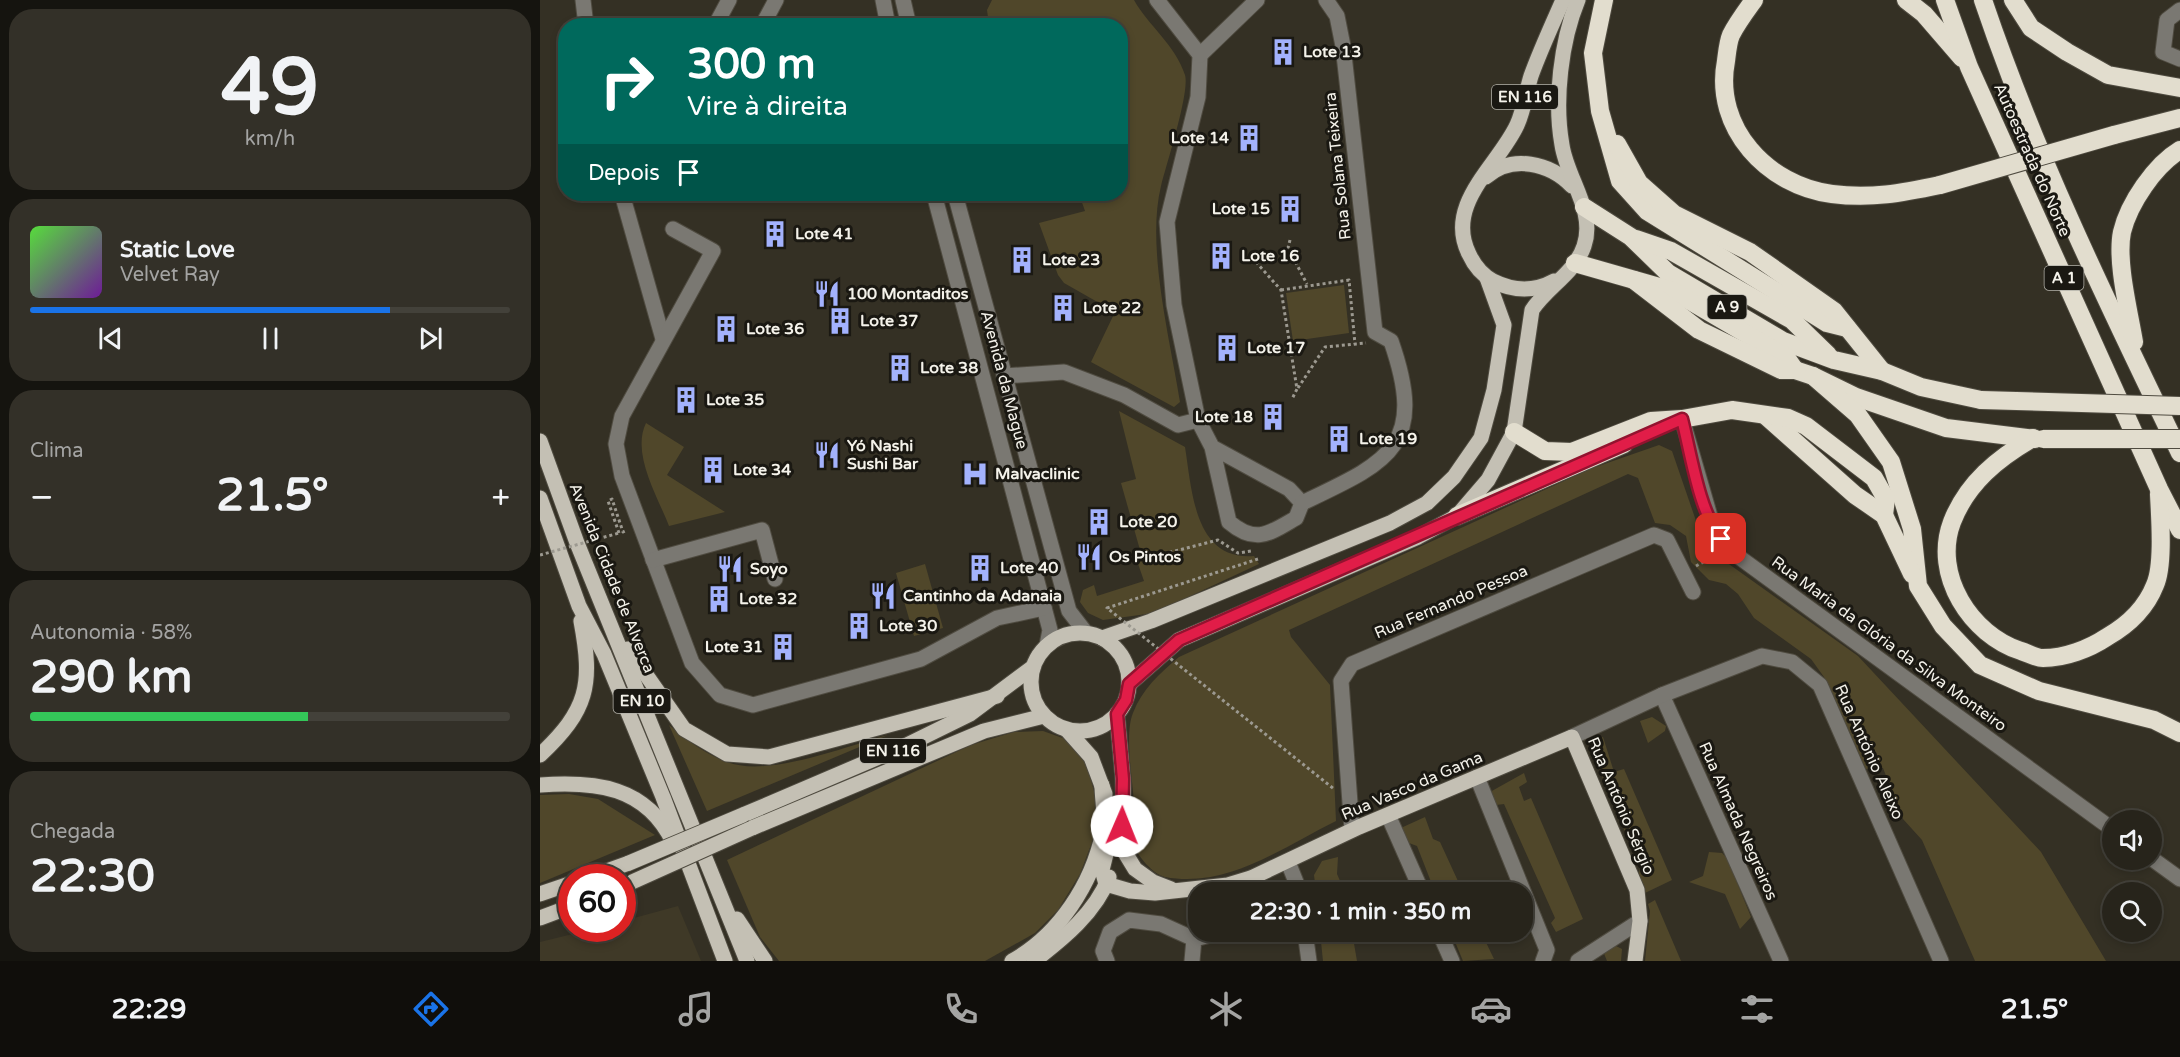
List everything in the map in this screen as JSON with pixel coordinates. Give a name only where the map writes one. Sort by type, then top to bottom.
[{"type":"highway","points":[[1604,0],[1593,53],[1600,111],[1639,183],[1674,214],[1750,252],[1834,311],[1882,371]]},
{"type":"highway","points":[[1754,0],[1730,36],[1722,78],[1729,114],[1750,153],[1782,179],[1830,194],[1884,197],[1940,184],[2180,118]]},
{"type":"highway","points":[[1906,0],[1924,14],[1969,67]]},
{"type":"highway","name":"Autoestrada do Norte","points":[[1945,0],[1969,67],[2159,489],[2180,530]]},
{"type":"highway","name":"Autoestrada do Norte","points":[[1983,0],[2012,87],[2072,228],[2180,453]]},
{"type":"highway","points":[[2013,0],[2031,28],[2108,75],[2180,88]]},
{"type":"highway","points":[[2137,365],[2122,274],[2122,232],[2141,190],[2169,157],[2180,150]]},
{"type":"highway","name":"A 9","points":[[1584,207],[1631,237],[1671,251],[1792,320],[1834,360],[1882,371],[1921,387],[1981,400],[2180,406]]},
{"type":"highway","points":[[1575,264],[1673,291],[1786,357],[1795,370],[1856,397],[1946,428],[2038,439],[2180,439]]},
{"type":"highway","points":[[1813,376],[1858,415],[1891,462],[1912,529],[1918,586]]},
{"type":"highway","points":[[1514,432],[1545,451],[1572,452],[1651,421],[1682,419],[1732,410],[1788,418],[1806,426],[1874,478],[1886,499],[1884,515]]},
{"type":"highway","points":[[1766,416],[1855,495],[1884,515],[1918,586],[1943,626],[1980,665],[2039,691],[2154,720],[2180,733]]},
{"type":"highway","points":[[1457,516],[1682,419]]},
{"type":"highway","points":[[2038,439],[1990,466],[1971,488],[1952,522],[1947,561],[1960,601],[1972,621],[2005,646],[2043,658],[2088,649],[2130,623],[2156,584],[2160,540],[2159,489]]},
{"type":"main road","name":"EN 116","points":[[1475,187],[1503,151],[1518,123],[1531,77],[1563,0]]},
{"type":"main road","name":"EN 116","points":[[1575,189],[1561,143],[1560,72],[1567,26],[1578,0]]},
{"type":"main road","points":[[1129,684],[1179,640],[1418,537],[1457,516],[1488,480],[1514,432],[1532,310],[1539,299],[1561,278],[1575,264],[1584,246],[1588,226],[1584,207],[1575,189],[1562,176],[1545,167],[1526,163],[1498,170],[1475,187],[1465,205],[1461,225],[1464,245],[1473,263],[1487,278],[1505,286],[1524,290],[1544,287],[1561,278]]},
{"type":"main road","points":[[1102,638],[1151,621],[1358,537],[1427,503],[1454,477],[1481,438],[1494,390],[1504,325],[1487,278]]},
{"type":"main road","name":"Avenida Cidade de Alverca","points":[[540,441],[577,543],[747,961]]},
{"type":"main road","name":"EN 10","points":[[540,498],[579,606],[604,654],[663,797],[700,900],[725,961]]},
{"type":"main road","points":[[540,755],[562,734],[579,710],[586,688],[588,658],[579,606]]},
{"type":"main road","points":[[612,627],[684,729],[727,754],[769,757],[997,696]]},
{"type":"main road","points":[[1067,730],[1095,729],[1117,714],[1126,700],[1129,684],[1123,657],[1102,638],[1086,633],[1059,637],[1047,645],[1033,667],[1032,693],[1044,716],[1067,730],[1091,757],[1109,807],[1112,830],[1102,870],[1106,884]]},
{"type":"main road","name":"EN 116","points":[[624,864],[907,745],[970,714],[1033,667]]},
{"type":"main road","points":[[1117,714],[1123,779],[1124,851],[1135,869],[1153,882],[1171,889]]},
{"type":"main road","name":"EN 116","points":[[636,880],[752,828],[984,731],[1044,716]]},
{"type":"main road","name":"Rua Vasco da Gama","points":[[1256,882],[1288,862],[1352,830],[1572,737]]},
{"type":"main road","name":"Rua António Sérgio","points":[[1572,737],[1637,890],[1640,921],[1635,961]]},
{"type":"main road","points":[[540,785],[574,782],[602,785],[627,794],[651,813],[668,832],[700,900]]},
{"type":"main road","points":[[1012,961],[1054,928],[1087,882],[1103,830],[1102,786]]},
{"type":"main road","points":[[1034,961],[1075,927],[1106,884],[1118,852],[1122,826]]},
{"type":"main road","name":"Rua Vasco da Gama","points":[[1106,884],[1146,892],[1188,890]]},
{"type":"main road","points":[[540,894],[558,888]]},
{"type":"main road","points":[[721,896],[765,961]]},
{"type":"main road","points":[[540,918],[558,911]]},
{"type":"street","points":[[584,0],[585,18]]},
{"type":"street","points":[[719,18],[729,0]]},
{"type":"street","points":[[766,18],[776,0]]},
{"type":"street","points":[[883,0],[886,18]]},
{"type":"street","points":[[903,0],[907,18]]},
{"type":"street","points":[[1157,0],[1200,55],[1198,97],[1167,222],[1174,305],[1198,420],[1212,447],[1229,522],[1238,530],[1255,536],[1266,534],[1296,518],[1302,503],[1367,472],[1394,447],[1404,425],[1405,396],[1398,360],[1391,341],[1376,337]]},
{"type":"street","points":[[1200,55],[1257,0]]},
{"type":"street","name":"Rua Solana Teixeira","points":[[1326,0],[1337,16],[1343,46],[1376,337]]},
{"type":"street","points":[[2180,10],[2167,20],[2163,52],[2180,59]]},
{"type":"street","points":[[624,201],[663,339]]},
{"type":"street","name":"Avenida da Mague","points":[[936,201],[1050,630],[1047,645]]},
{"type":"street","name":"Avenida da Mague","points":[[957,201],[1069,611],[1086,633]]},
{"type":"street","points":[[673,229],[713,251],[631,397],[617,430],[617,456],[640,526],[692,663],[720,695],[753,705],[921,659],[997,618],[1044,608]]},
{"type":"street","points":[[1005,376],[1064,372],[1124,395],[1178,425],[1198,420]]},
{"type":"street","name":"Rua Maria da Glória da Silva Monteiro","points":[[1682,419],[1714,530],[1728,549],[2102,822]]},
{"type":"street","points":[[1212,447],[1289,489],[1302,503]]},
{"type":"street","points":[[540,519],[561,556]]},
{"type":"street","points":[[653,560],[762,530],[775,579]]},
{"type":"street","name":"Rua Fernando Pessoa","points":[[1352,830],[1341,681],[1352,664],[1654,536],[1667,540],[1693,592]]},
{"type":"street","name":"Rua António Aleixo","points":[[1662,695],[1762,656],[1792,662],[1820,686],[1941,961]]},
{"type":"street","name":"Rua Vasco da Gama","points":[[1572,737],[1662,695]]},
{"type":"street","name":"Rua Almada Negreiros","points":[[1662,695],[1781,961]]},
{"type":"street","points":[[1477,777],[1545,956]]},
{"type":"street","points":[[1388,815],[1418,882]]},
{"type":"street","points":[[1288,862],[1296,882]]},
{"type":"street","points":[[2162,866],[2180,879]]},
{"type":"street","points":[[1107,961],[1103,951],[1110,932],[1129,920],[1161,924],[1188,936]]},
{"type":"street","points":[[1578,961],[1640,921]]},
{"type":"street","points":[[1192,961],[1194,942]]},
{"type":"street","points":[[1307,942],[1310,961]]},
{"type":"street","points":[[1443,942],[1452,961]]},
{"type":"path","points":[[1290,240],[1288,248],[1307,285]]},
{"type":"path","points":[[1256,262],[1281,290],[1297,389]]},
{"type":"path","points":[[1281,290],[1349,280],[1355,344]]},
{"type":"path","points":[[1292,399],[1325,347],[1355,344],[1376,337]]},
{"type":"path","points":[[540,555],[619,533],[608,501],[612,499],[623,532],[640,526]]},
{"type":"path","points":[[1152,557],[1218,540],[1238,553],[1256,550]]},
{"type":"path","points":[[1684,572],[1728,549]]},
{"type":"path","points":[[1258,559],[1107,608],[1338,793],[1351,793]]},
{"type":"shaded area","points":[[992,0],[1134,0],[1181,64],[1186,84],[1177,129],[1161,186],[1156,236],[1161,293],[1180,402],[1174,407],[1091,362],[1115,312],[1064,283],[1058,275],[1039,223],[1085,211],[1081,201],[1128,201],[1128,18],[988,18],[987,10]]},
{"type":"shaded area","points":[[1344,285],[1349,333],[1293,341],[1286,293]]},
{"type":"shaded area","points":[[1119,411],[1185,447],[1194,502],[1208,535],[1219,547],[1234,555],[1254,556],[1259,564],[1154,613],[1103,620],[1088,613],[1080,602],[1083,590],[1094,585],[1097,596],[1144,581],[1136,558],[1142,557],[1121,483],[1136,479]]},
{"type":"shaded area","points":[[646,423],[684,447],[667,475],[725,512],[669,526],[644,462],[642,435]]},
{"type":"shaded area","points":[[1659,445],[1672,451],[1705,547],[1858,656],[2041,852],[2106,961],[1975,961],[1922,840],[1903,819],[1883,768],[1865,769],[1824,677],[1811,659],[1754,618],[1738,594],[1726,584],[1709,580],[1691,562],[1686,536],[1670,525],[1655,523],[1638,478],[1628,474],[1289,630],[1291,637],[1330,685],[1336,821],[1254,863],[1210,877],[1188,879],[1165,877],[1151,869],[1142,860],[1132,836],[1134,804],[1129,745],[1130,722],[1146,689],[1179,657],[1590,469]]},
{"type":"shaded area","points":[[925,564],[943,628],[914,636],[896,573]]},
{"type":"shaded area","points":[[1652,717],[1666,726],[1665,731],[1648,743],[1640,721]]},
{"type":"shaded area","points":[[669,725],[711,755],[744,766],[764,766],[807,759],[888,735],[707,811]]},
{"type":"shaded area","points":[[1043,731],[1071,741],[1087,765],[1096,799],[1095,834],[1080,874],[1058,910],[1035,933],[985,961],[779,961],[760,937],[727,860],[971,745],[1014,732]]},
{"type":"shaded area","points":[[1603,737],[1614,772],[1624,769],[1672,880],[1645,893],[1638,878],[1640,868],[1589,745]]},
{"type":"shaded area","points":[[1524,773],[1527,782],[1519,787],[1524,801],[1531,798],[1583,919],[1556,932],[1551,923],[1555,918],[1504,804],[1496,805],[1490,792]]},
{"type":"shaded area","points":[[569,794],[598,799],[655,835],[586,864],[558,864],[558,875],[540,883],[540,795]]},
{"type":"shaded area","points":[[1425,817],[1433,839],[1440,842],[1458,882],[1431,882],[1417,846],[1409,843],[1401,832],[1403,827]]},
{"type":"shaded area","points":[[1709,852],[1722,853],[1727,858],[1751,917],[1740,929],[1725,894],[1689,882],[1703,876]]},
{"type":"shaded area","points":[[1338,857],[1337,874],[1341,882],[1315,882],[1314,875],[1322,861]]},
{"type":"shaded area","points":[[1655,900],[1681,961],[1645,961],[1650,911],[1648,904]]},
{"type":"shaded area","points":[[678,906],[701,961],[540,961],[540,942],[558,938],[558,942],[636,942],[636,917]]},
{"type":"shaded area","points":[[1321,942],[1354,942],[1357,961],[1323,961]]},
{"type":"shaded area","points":[[1455,942],[1486,942],[1494,959],[1463,961]]},
{"type":"shaded area","points":[[1612,944],[1622,949],[1621,961],[1607,961],[1603,951]]},
{"type":"place","name":"Lote 13","points":[[1283,52]]},
{"type":"place","name":"Lote 14","points":[[1249,138]]},
{"type":"place","name":"Lote 15","points":[[1290,209]]},
{"type":"place","name":"Lote 41","points":[[775,234]]},
{"type":"place","name":"Lote 16","points":[[1221,256]]},
{"type":"place","name":"Lote 23","points":[[1022,260]]},
{"type":"place","name":"100 Montaditos","points":[[827,294]]},
{"type":"place","name":"Lote 22","points":[[1063,308]]},
{"type":"place","name":"Lote 37","points":[[840,321]]},
{"type":"place","name":"Lote 36","points":[[726,329]]},
{"type":"place","name":"Lote 17","points":[[1227,348]]},
{"type":"place","name":"Lote 38","points":[[900,368]]},
{"type":"place","name":"Lote 35","points":[[686,400]]},
{"type":"place","name":"Lote 18","points":[[1273,417]]},
{"type":"place","name":"Lote 19","points":[[1339,439]]},
{"type":"place","name":"Yó Nashi Sushi Bar","points":[[827,455]]},
{"type":"place","name":"Lote 34","points":[[713,470]]},
{"type":"place","name":"Malvaclinic","points":[[975,474]]},
{"type":"place","name":"Lote 20","points":[[1099,522]]},
{"type":"place","name":"Os Pintos","points":[[1089,557]]},
{"type":"place","name":"Lote 40","points":[[980,568]]},
{"type":"place","name":"Soyo","points":[[730,569]]},
{"type":"place","name":"Cantinho da Adanaia","points":[[883,596]]},
{"type":"place","name":"Lote 32","points":[[719,599]]},
{"type":"place","name":"Lote 30","points":[[859,626]]},
{"type":"place","name":"Lote 31","points":[[783,647]]},
{"type":"route","points":[[1122,826],[1123,779],[1117,714],[1126,700],[1129,684],[1179,640],[1418,537],[1457,516],[1682,419],[1705,505],[1714,530],[1721,539]]}]
